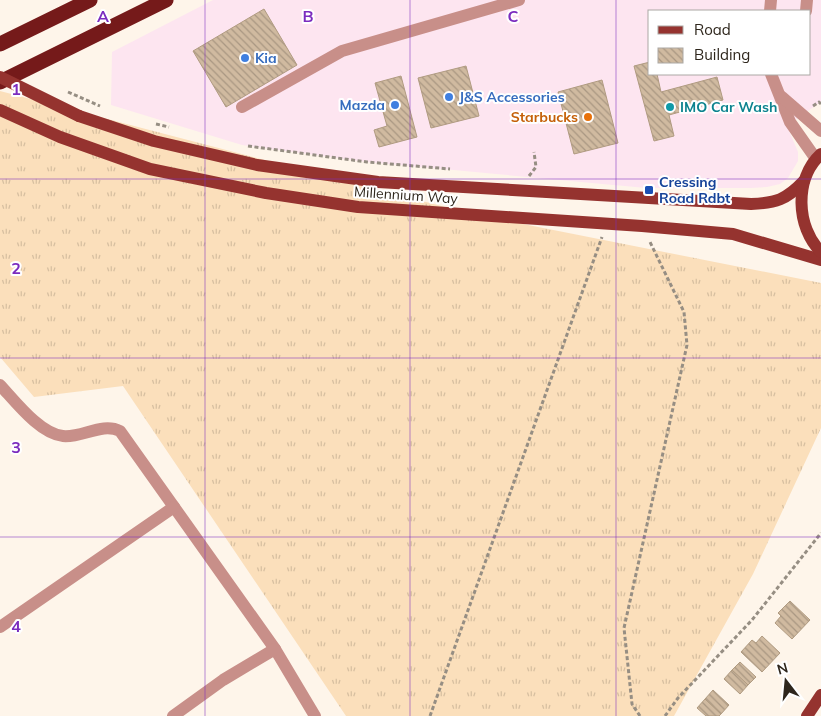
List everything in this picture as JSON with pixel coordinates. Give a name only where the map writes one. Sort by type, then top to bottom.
[{"type":"highway","points":[[0,44],[90,0]]},
{"type":"highway","points":[[0,82],[166,0]]},
{"type":"main road","name":"Millennium Way","points":[[0,77],[79,116],[154,141],[257,165],[378,182],[750,204],[773,203],[791,195],[804,181]]},
{"type":"main road","name":"Millennium Way","points":[[0,110],[60,138],[150,169],[266,193],[358,207],[733,234],[821,260]]},
{"type":"main road","points":[[818,157],[804,181],[801,206],[804,223],[815,245],[821,252]]},
{"type":"main road","points":[[807,716],[821,695]]},
{"type":"street","points":[[242,107],[342,51],[519,0]]},
{"type":"street","points":[[771,75],[790,122],[818,157]]},
{"type":"street","points":[[780,96],[821,131]]},
{"type":"street","points":[[0,385],[34,422],[63,436],[112,427],[120,431],[275,649],[315,716]]},
{"type":"street","points":[[0,627],[174,506]]},
{"type":"street","points":[[173,716],[223,680],[275,649]]},
{"type":"path","points":[[802,114],[819,102],[821,104]]},
{"type":"path","points":[[100,106],[108,109]]},
{"type":"path","points":[[149,122],[176,129]]},
{"type":"path","points":[[242,145],[367,162],[453,170]]},
{"type":"path","points":[[529,177],[536,167],[534,152]]},
{"type":"path","points":[[519,176],[538,178]]},
{"type":"path","points":[[430,716],[607,224]]},
{"type":"path","points":[[640,716],[632,704],[624,628],[687,345],[684,312],[642,226]]},
{"type":"path","points":[[665,716],[678,698],[752,620],[821,533]]},
{"type":"shaded area","points":[[213,0],[821,0],[821,104],[819,103],[787,126],[798,152],[798,161],[788,178],[780,184],[767,187],[646,188],[367,162],[242,145],[111,105],[112,52]]},
{"type":"green space","points":[[0,91],[472,214],[821,283],[821,428],[753,574],[674,716],[346,716],[123,386],[34,397],[0,357]]},
{"type":"building","name":"Kia","points":[[264,9],[297,65],[226,107],[193,51]]},
{"type":"building","name":"IMO Car Wash","points":[[648,62],[648,75],[657,75],[661,92],[717,77],[723,100],[669,115],[674,136],[654,141],[634,66]]},
{"type":"building","name":"J&S Accessories","points":[[466,66],[479,116],[431,128],[418,78]]},
{"type":"building","name":"Mazda","points":[[401,76],[417,137],[379,147],[374,130],[387,126],[375,83]]},
{"type":"building","name":"Starbucks","points":[[602,80],[618,143],[574,154],[558,92]]},
{"type":"building","points":[[790,601],[810,620],[792,639],[775,623],[781,616],[778,613]]},
{"type":"building","points":[[762,636],[780,653],[762,672],[741,652],[752,640],[756,643]]},
{"type":"building","points":[[740,662],[756,677],[748,685],[732,670]]},
{"type":"building","points":[[732,670],[748,685],[740,694],[724,679]]},
{"type":"building","points":[[713,690],[729,705],[721,714],[705,699]]},
{"type":"building","points":[[705,699],[721,714],[719,716],[706,716],[697,708]]},
{"type":"place","name":"Kia","points":[[245,58]]},
{"type":"place","name":"J&S Accessories","points":[[449,97]]},
{"type":"place","name":"Mazda","points":[[395,105]]},
{"type":"place","name":"IMO Car Wash","points":[[670,107]]},
{"type":"place","name":"Starbucks","points":[[588,117]]},
{"type":"place","name":"Cressing Road Rdbt","points":[[649,190]]}]
